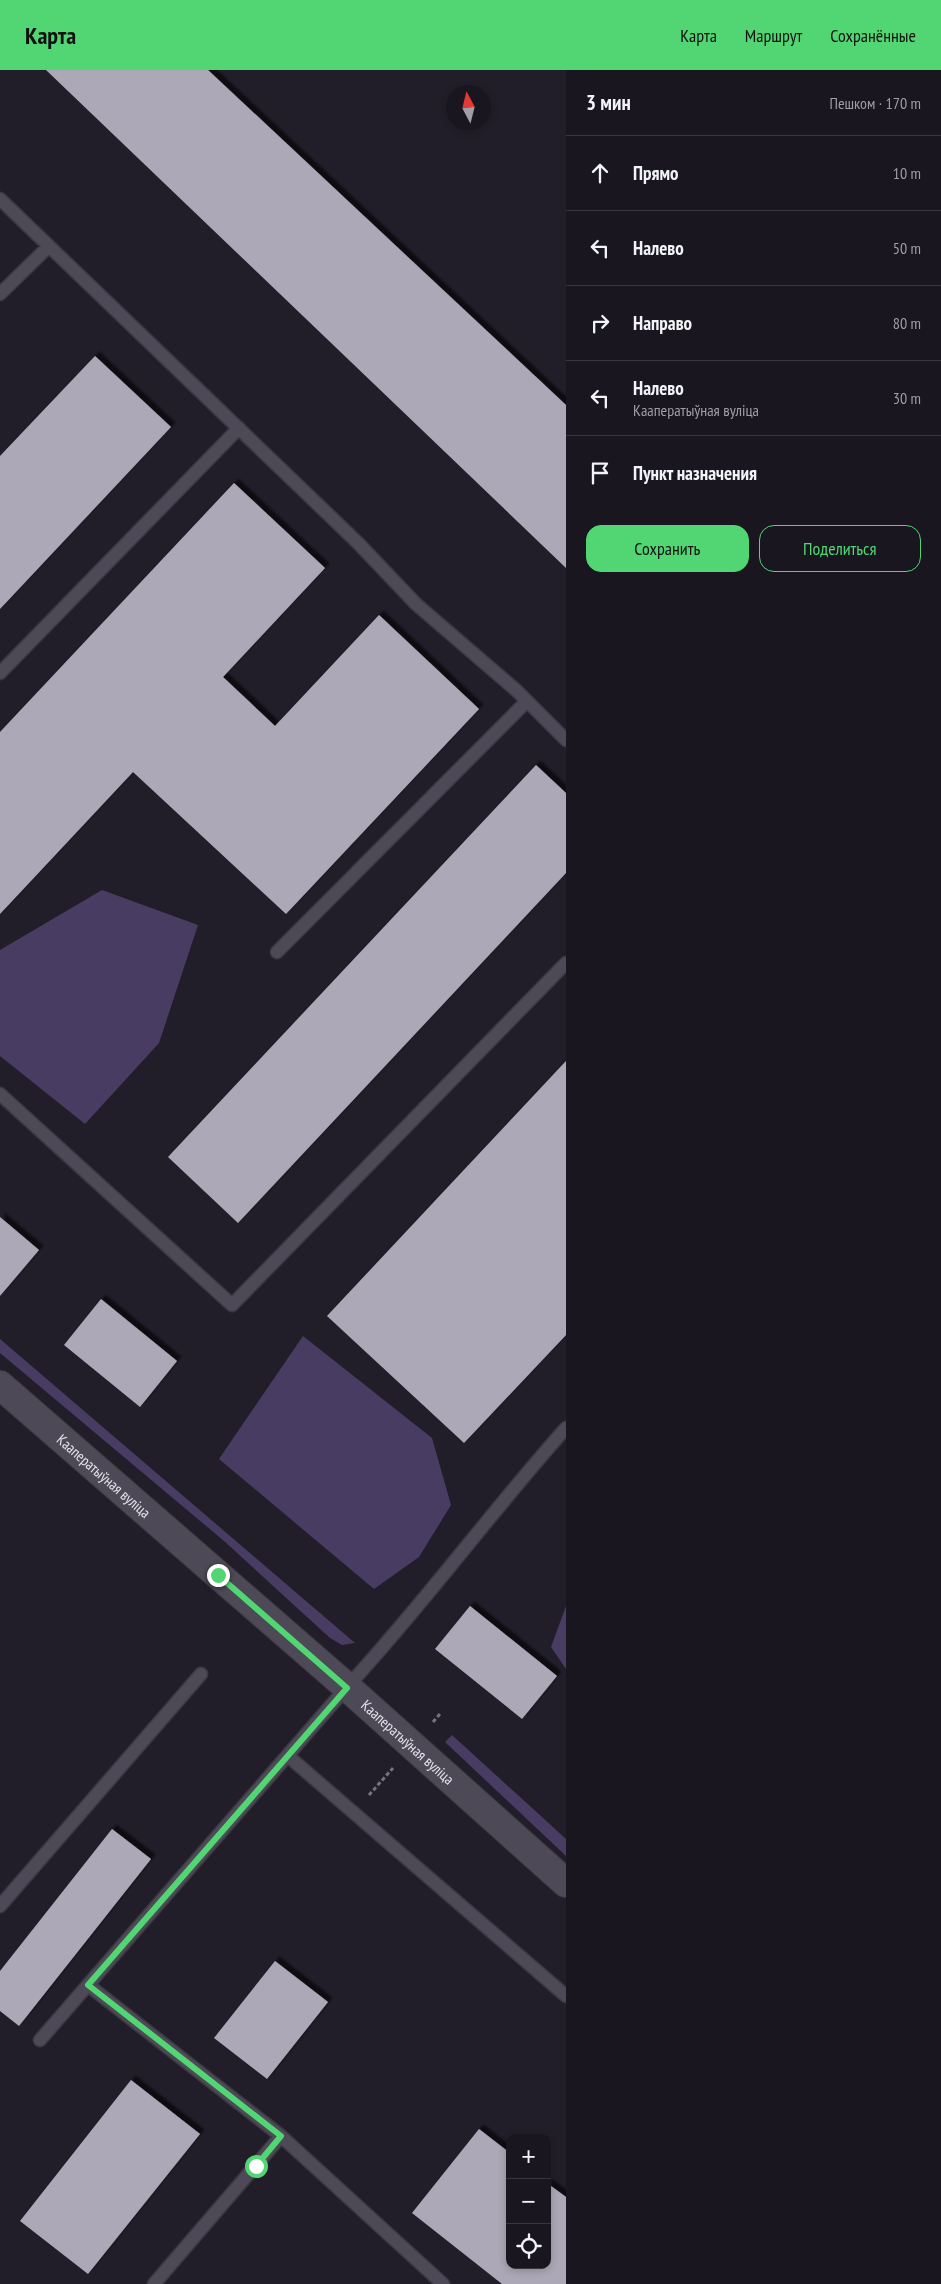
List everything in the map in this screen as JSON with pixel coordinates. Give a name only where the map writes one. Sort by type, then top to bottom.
[{"type":"main road","name":"Кааператыўная вуліца","points":[[0,1385],[347,1688],[566,1883]]},
{"type":"lane","points":[[0,198],[358,543],[416,604],[527,701],[566,740]]},
{"type":"lane","points":[[0,294],[49,246]]},
{"type":"lane","points":[[0,673],[239,428]]},
{"type":"lane","points":[[277,952],[527,701]]},
{"type":"lane","points":[[0,1094],[232,1305],[566,963]]},
{"type":"lane","points":[[40,2040],[347,1688],[386,1646],[513,1487],[566,1428]]},
{"type":"lane","points":[[0,1906],[201,1674]]},
{"type":"lane","points":[[288,1756],[566,1996]]},
{"type":"lane","points":[[88,1985],[281,2136],[443,2284]]},
{"type":"lane","points":[[154,2284],[281,2136]]},
{"type":"shaded area","points":[[102,890],[198,925],[159,1043],[85,1124],[0,1056],[0,950]]},
{"type":"shaded area","points":[[303,1336],[432,1438],[451,1505],[419,1557],[374,1589],[219,1459]]},
{"type":"shaded area","points":[[0,1339],[355,1643],[342,1645],[330,1638],[224,1541],[0,1353]]},
{"type":"shaded area","points":[[566,1606],[566,1669],[551,1647]]},
{"type":"shaded area","points":[[452,1735],[566,1839],[566,1856],[445,1742]]},
{"type":"building","points":[[46,70],[208,70],[566,405],[566,568]]},
{"type":"building","points":[[95,356],[171,427],[0,609],[0,456]]},
{"type":"building","points":[[234,483],[325,568],[223,677],[275,726],[379,615],[479,709],[286,914],[133,772],[0,914],[0,732]]},
{"type":"building","points":[[536,765],[566,793],[566,873],[238,1223],[168,1157]]},
{"type":"building","points":[[566,1061],[566,1335],[464,1443],[327,1316]]},
{"type":"building","points":[[0,1217],[39,1250],[0,1296]]},
{"type":"building","points":[[101,1299],[177,1361],[140,1407],[64,1345]]},
{"type":"building","points":[[470,1606],[557,1676],[522,1719],[435,1649]]},
{"type":"building","points":[[112,1829],[151,1859],[19,2026],[0,2011],[0,1971]]},
{"type":"building","points":[[275,1961],[328,2002],[267,2079],[214,2038]]},
{"type":"building","points":[[131,2080],[200,2134],[88,2274],[20,2221]]},
{"type":"building","points":[[479,2129],[506,2150],[506,2269],[551,2269],[551,2186],[566,2197],[566,2284],[502,2284],[412,2213]]},
{"type":"route","points":[[218,1575],[347,1688],[88,1985],[281,2136],[256,2166]]}]
